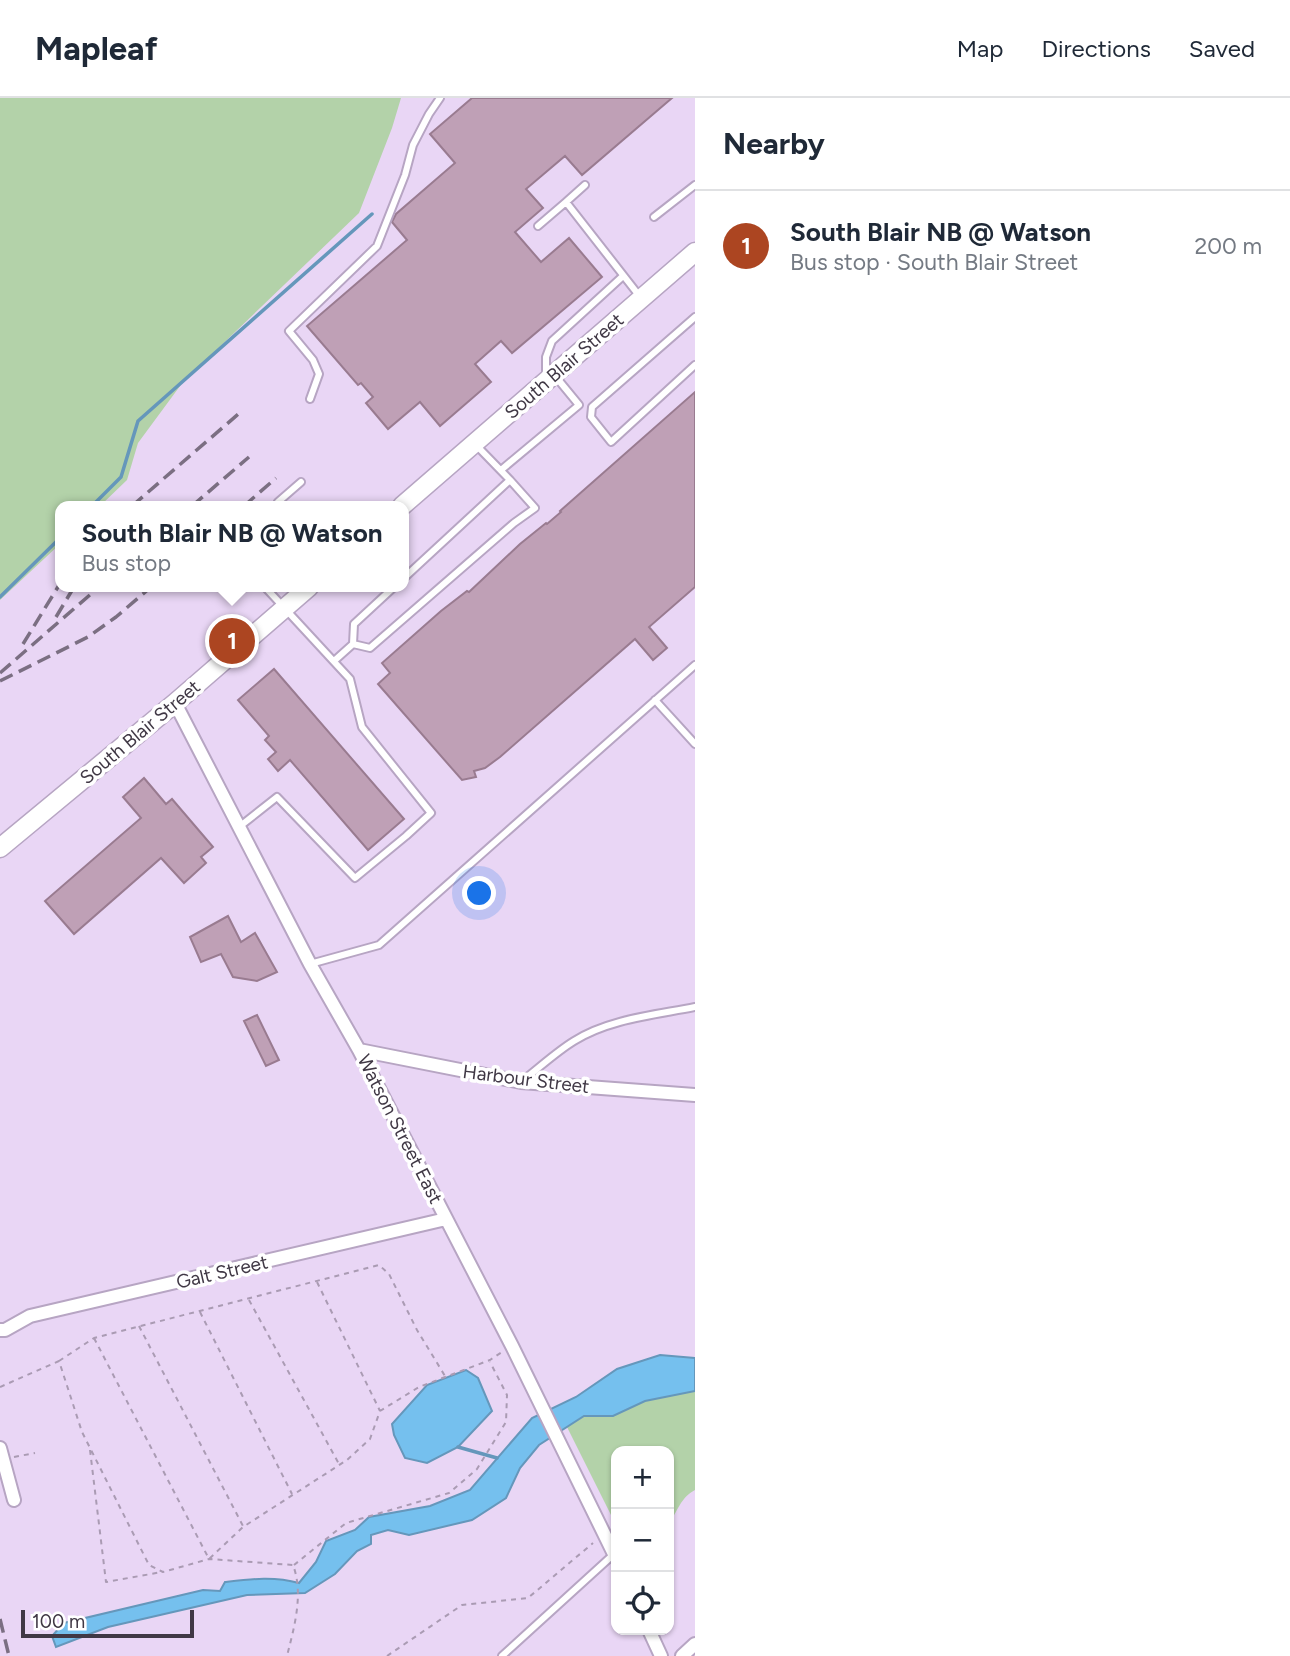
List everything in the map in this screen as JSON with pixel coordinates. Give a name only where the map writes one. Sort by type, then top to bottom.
[{"type":"street","name":"South Blair Street","points":[[408,501],[695,252]]},
{"type":"street","name":"South Blair Street","points":[[0,848],[175,704],[302,592]]},
{"type":"street","name":"Watson Street East","points":[[175,704],[310,964],[359,1050],[512,1346],[611,1547]]},
{"type":"street","name":"Harbour Street","points":[[359,1050],[521,1082],[695,1095]]},
{"type":"street","name":"Galt Street","points":[[0,1331],[30,1316],[446,1219]]},
{"type":"street","points":[[1,1454],[14,1500]]},
{"type":"street","points":[[651,1635],[661,1656]]},
{"type":"street","points":[[682,1656],[695,1644]]},
{"type":"lane","points":[[310,399],[318,374],[313,360],[289,331],[377,246],[405,175],[413,145],[440,98]]},
{"type":"lane","points":[[538,226],[585,185]]},
{"type":"lane","points":[[654,217],[695,185]]},
{"type":"lane","points":[[566,202],[642,299]]},
{"type":"lane","points":[[592,407],[579,405],[550,378],[546,357],[552,341],[623,276]]},
{"type":"lane","points":[[695,317],[592,407],[591,416],[611,442],[695,365]]},
{"type":"lane","points":[[501,470],[579,405]]},
{"type":"lane","points":[[353,643],[370,648],[514,523],[536,508],[475,443]]},
{"type":"lane","points":[[409,573],[510,480]]},
{"type":"lane","points":[[279,501],[301,482]]},
{"type":"lane","points":[[239,827],[277,797],[355,878],[431,813],[362,727],[350,679],[270,592]]},
{"type":"lane","points":[[334,661],[353,643],[354,624],[389,592]]},
{"type":"lane","points":[[310,964],[379,945],[695,666]]},
{"type":"lane","points":[[655,700],[695,744]]},
{"type":"lane","points":[[521,1082],[575,1041],[594,1031],[631,1019],[695,1007]]},
{"type":"lane","points":[[502,1656],[611,1560]]},
{"type":"path","points":[[0,1387],[59,1361],[94,1338],[379,1265],[389,1273],[417,1330],[445,1377]]},
{"type":"path","points":[[316,1281],[380,1411]]},
{"type":"path","points":[[248,1298],[339,1465]]},
{"type":"path","points":[[199,1311],[292,1494]]},
{"type":"path","points":[[139,1326],[243,1527]]},
{"type":"path","points":[[94,1338],[209,1559]]},
{"type":"path","points":[[209,1559],[243,1527],[339,1465],[370,1439],[380,1411],[419,1387],[489,1360],[512,1346]]},
{"type":"path","points":[[90,1448],[106,1582],[163,1572],[209,1559],[293,1565],[346,1523],[449,1493],[477,1469],[506,1422],[507,1395],[489,1360]]},
{"type":"path","points":[[59,1361],[82,1432],[149,1565],[163,1572]]},
{"type":"path","points":[[1,1454],[35,1453]]},
{"type":"path","points":[[387,1656],[462,1605],[528,1598],[605,1533]]},
{"type":"path","points":[[287,1656],[296,1619],[297,1575],[293,1565]]},
{"type":"green space","points":[[0,98],[401,98],[359,213],[183,382],[138,443],[127,480],[105,501],[55,501],[55,549],[0,600]]},
{"type":"green space","points":[[695,1391],[695,1490],[683,1501],[674,1516],[674,1446],[611,1446],[611,1515],[567,1427],[584,1416],[613,1416],[645,1401]]},
{"type":"water","points":[[660,1355],[695,1358],[695,1391],[645,1401],[613,1416],[584,1416],[539,1445],[520,1468],[506,1498],[472,1520],[409,1535],[388,1530],[371,1535],[371,1544],[357,1551],[335,1574],[305,1593],[247,1595],[108,1627],[56,1647],[52,1636],[64,1623],[203,1590],[220,1591],[225,1582],[271,1579],[299,1583],[316,1562],[326,1541],[355,1530],[369,1517],[430,1506],[470,1490],[532,1418],[576,1397],[617,1369]]},
{"type":"water","points":[[466,1370],[478,1378],[492,1411],[458,1447],[427,1463],[405,1458],[392,1424],[427,1385]]},
{"type":"building","points":[[472,98],[672,98],[582,175],[565,156],[526,189],[543,208],[515,232],[541,262],[569,238],[602,277],[512,353],[501,341],[475,364],[491,382],[440,426],[420,402],[388,429],[366,403],[373,397],[361,383],[358,385],[307,326],[407,240],[392,222],[396,214],[455,163],[430,134]]},
{"type":"building","points":[[695,392],[695,587],[649,627],[667,648],[653,660],[635,639],[500,757],[485,768],[474,771],[476,777],[462,780],[378,684],[390,673],[382,663],[441,611],[469,592],[520,544],[561,512]]},
{"type":"building","points":[[274,669],[404,819],[368,850],[290,760],[278,771],[268,759],[276,752],[265,740],[269,736],[238,700]]},
{"type":"building","points":[[144,778],[166,804],[172,799],[213,847],[201,857],[206,863],[184,883],[161,858],[74,934],[45,901],[141,818],[123,797]]},
{"type":"building","points":[[228,916],[241,942],[255,933],[277,972],[257,981],[233,977],[221,954],[201,962],[190,937]]},
{"type":"building","points":[[257,1015],[279,1060],[266,1066],[244,1021]]},
{"type":"waterway","points":[[97,501],[121,477],[138,421],[372,214]]},
{"type":"waterway","points":[[0,597],[55,543]]},
{"type":"waterway","points":[[458,1447],[497,1458]]},
{"type":"railway","points":[[138,501],[243,410]]},
{"type":"railway","points":[[198,501],[249,457]]},
{"type":"railway","points":[[250,501],[276,478]]},
{"type":"railway","points":[[23,644],[55,592]]},
{"type":"railway","points":[[56,617],[71,592]]},
{"type":"railway","points":[[0,673],[93,592]]},
{"type":"railway","points":[[0,681],[88,637],[145,592]]},
{"type":"railway","points":[[0,1619],[9,1656]]},
{"type":"place","name":"South Blair NB @ Watson","points":[[232,641]]}]
